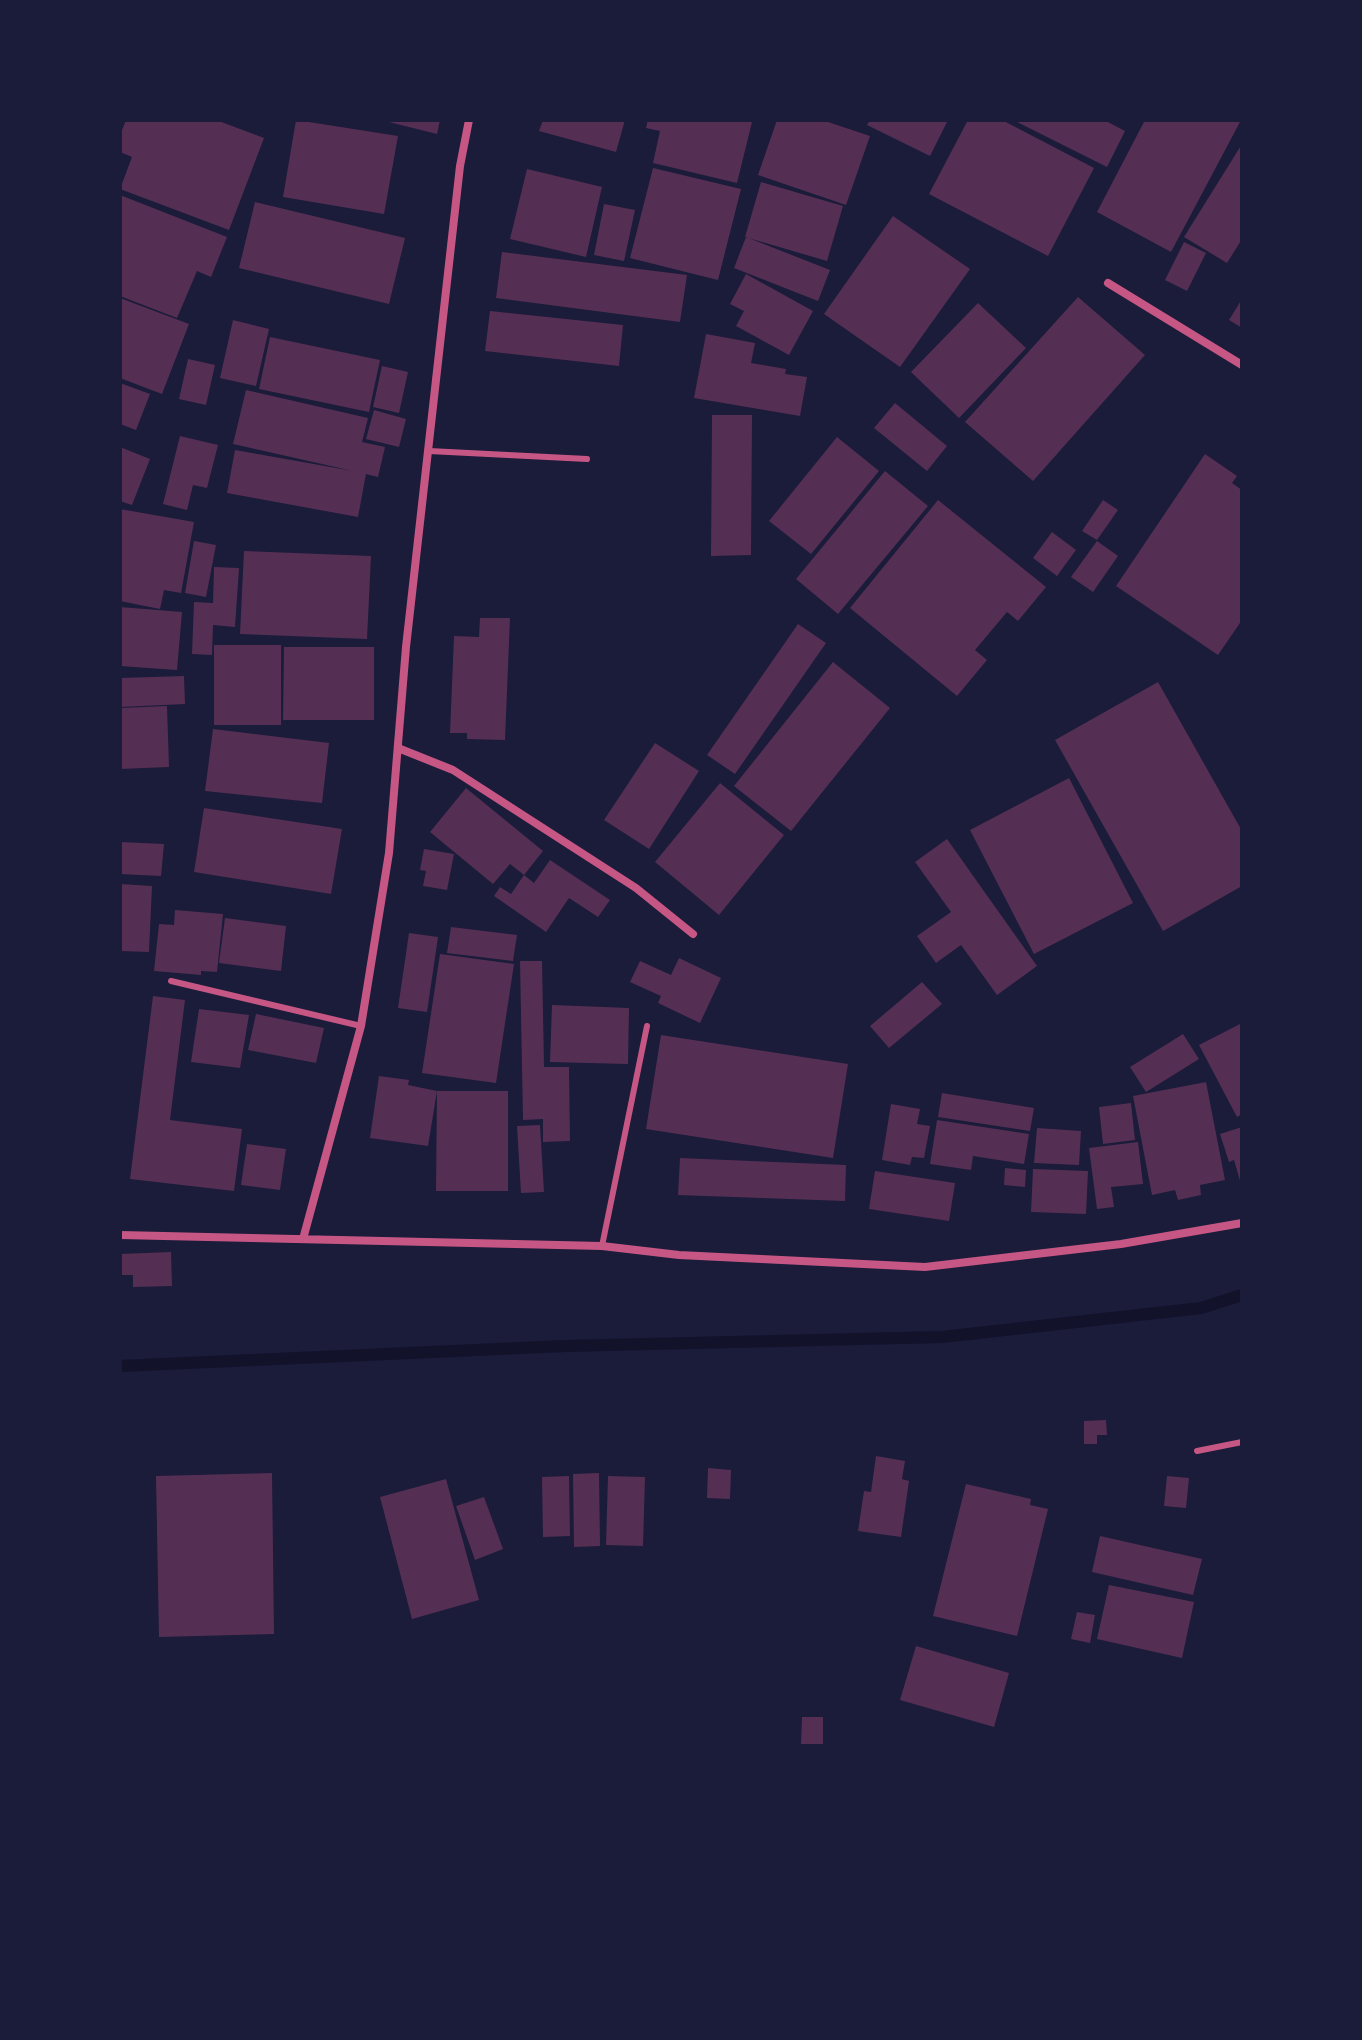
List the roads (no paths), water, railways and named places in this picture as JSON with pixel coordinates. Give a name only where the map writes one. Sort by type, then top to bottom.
[{"type":"street","points":[[303,1239],[361,1026],[389,853],[406,647],[460,166],[469,120]]},
{"type":"street","points":[[1108,283],[1242,365]]},
{"type":"street","points":[[398,748],[453,770],[636,888],[693,934]]},
{"type":"street","points":[[120,1235],[602,1246],[679,1255],[925,1267],[1121,1244],[1242,1223]]},
{"type":"lane","points":[[429,451],[587,459]]},
{"type":"lane","points":[[171,981],[361,1026]]},
{"type":"lane","points":[[602,1246],[647,1026]]},
{"type":"lane","points":[[1197,1451],[1242,1442]]},
{"type":"waterway","points":[[120,1366],[565,1346],[942,1337],[1201,1308],[1242,1295]]}]
